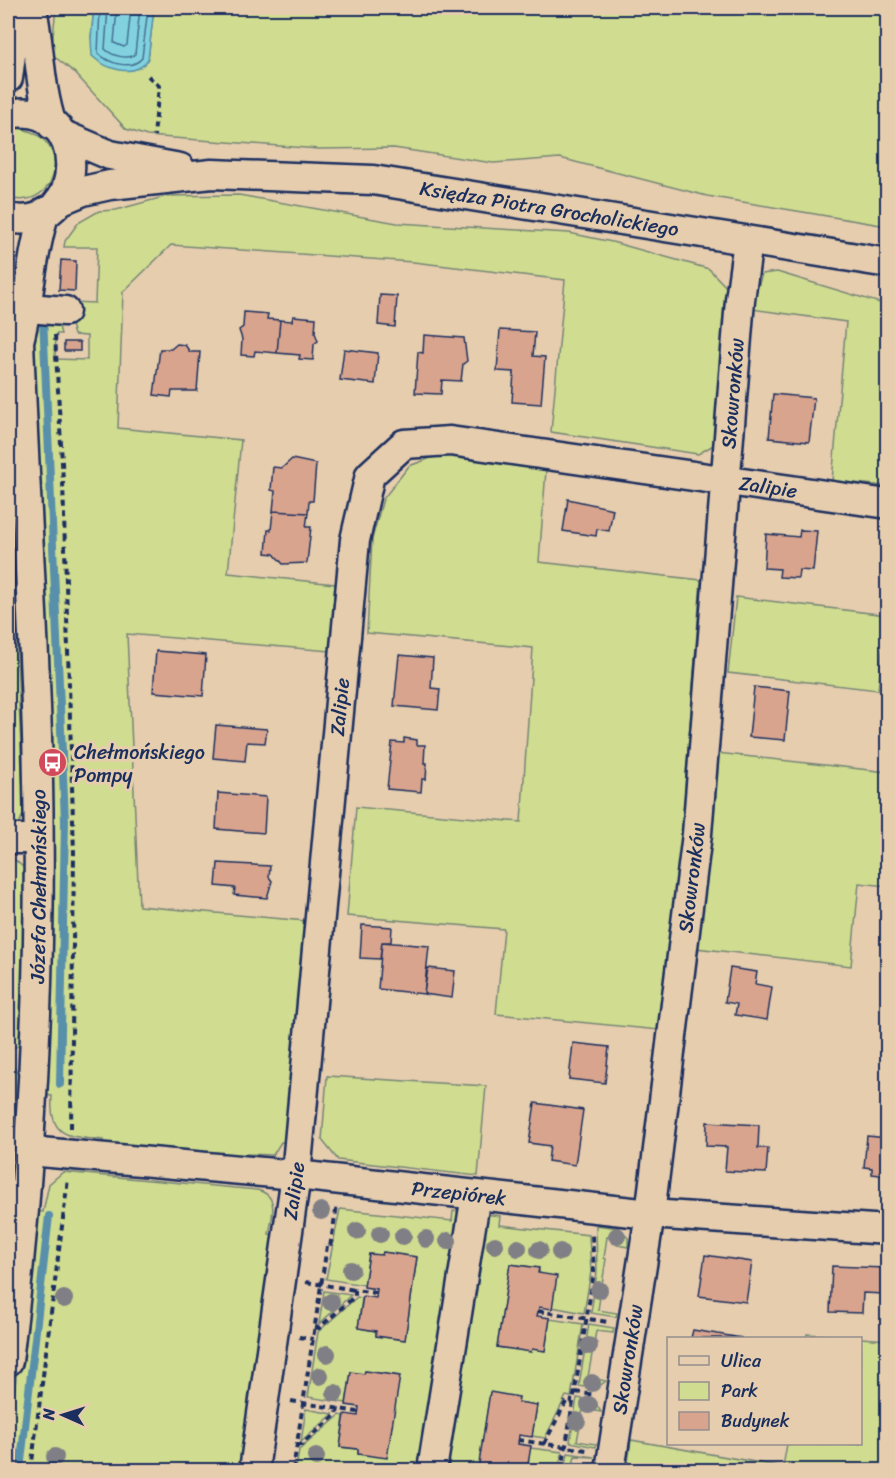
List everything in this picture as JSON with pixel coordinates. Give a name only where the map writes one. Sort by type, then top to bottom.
[{"type":"street","points":[[8,78],[13,39],[24,8]]},
{"type":"street","points":[[32,8],[39,43],[40,75],[57,130]]},
{"type":"street","name":"Księdza Piotra Grocholickiego","points":[[8,114],[34,114],[86,147],[152,164],[212,174],[373,180],[888,263]]},
{"type":"street","name":"Józefa Chełmońskiego","points":[[8,1361],[29,1150],[38,944],[35,665],[19,341],[37,310],[37,240],[52,207],[68,186],[72,169],[70,151],[57,130]]},
{"type":"street","name":"Księdza Piotra Grocholickiego","points":[[8,218],[29,219],[83,191],[110,185],[212,174]]},
{"type":"street","name":"Skowronków","points":[[610,1470],[650,1214],[697,834],[725,479],[748,241]]},
{"type":"street","name":"Zalipie","points":[[254,1470],[296,1175],[355,540],[370,475],[404,444],[450,441],[888,504]]},
{"type":"street","points":[[8,839],[37,839]]},
{"type":"street","name":"Przepiórek","points":[[29,1150],[296,1175],[650,1214],[888,1230]]},
{"type":"street","points":[[432,1470],[476,1195]]},
{"type":"path","points":[[148,76],[159,86],[152,164]]},
{"type":"path","points":[[37,310],[55,326],[63,481],[74,854],[71,1154]]},
{"type":"path","points":[[293,1470],[340,1180]]},
{"type":"path","points":[[31,1470],[64,1206]]},
{"type":"path","points":[[562,1470],[594,1272],[593,1228]]},
{"type":"path","points":[[281,1279],[376,1293]]},
{"type":"path","points":[[315,1327],[319,1328],[355,1296],[356,1290]]},
{"type":"path","points":[[538,1311],[620,1324]]},
{"type":"path","points":[[575,1392],[597,1395]]},
{"type":"path","points":[[264,1396],[358,1412]]},
{"type":"path","points":[[544,1444],[567,1400],[573,1401]]},
{"type":"path","points":[[297,1445],[300,1445],[337,1414],[338,1408]]},
{"type":"path","points":[[518,1440],[588,1451]]},
{"type":"green space","points":[[56,8],[94,8],[91,38],[148,60],[154,8],[887,8],[887,226],[707,196],[560,158],[493,163],[394,148],[319,149],[147,136],[126,129],[74,72],[51,54]]},
{"type":"green space","points":[[14,128],[34,133],[47,143],[53,156],[54,170],[50,183],[40,194],[26,199],[8,198],[8,131]]},
{"type":"green space","points":[[239,195],[397,223],[569,233],[612,242],[709,269],[728,289],[717,443],[698,454],[551,432],[565,280],[413,262],[171,245],[123,292],[118,428],[241,440],[228,573],[335,584],[330,651],[127,634],[139,906],[306,921],[290,1143],[281,1142],[273,1155],[245,1154],[244,1162],[103,1148],[103,1140],[63,1132],[54,1120],[52,1096],[44,1095],[51,769],[56,769],[57,757],[50,757],[30,334],[38,320],[57,319],[61,334],[56,334],[55,359],[87,360],[87,336],[74,335],[70,321],[70,302],[95,303],[97,247],[64,247],[65,241],[78,223],[99,211],[116,210],[167,196]]},
{"type":"green space","points":[[777,272],[887,305],[887,486],[832,481],[846,322],[751,309],[762,274]]},
{"type":"green space","points":[[445,453],[546,470],[539,562],[701,580],[680,858],[659,1030],[496,1014],[504,929],[347,916],[356,807],[521,822],[533,648],[367,633],[372,539],[383,499],[409,466]]},
{"type":"green space","points":[[8,462],[24,813],[18,825],[8,826]]},
{"type":"green space","points":[[736,597],[886,615],[878,690],[728,673]]},
{"type":"green space","points":[[717,753],[887,772],[887,886],[859,883],[851,966],[696,948]]},
{"type":"green space","points":[[8,854],[23,867],[29,879],[26,1038],[16,1047],[8,1048]]},
{"type":"green space","points":[[8,1063],[17,1072],[19,1101],[8,1222]]},
{"type":"green space","points":[[327,1076],[486,1086],[478,1176],[338,1160],[322,1140]]},
{"type":"green space","points":[[63,1172],[257,1190],[269,1197],[272,1202],[273,1214],[269,1234],[276,1236],[241,1470],[8,1470],[8,1448],[35,1211],[43,1212],[49,1184]]},
{"type":"green space","points":[[340,1209],[452,1221],[453,1211],[463,1212],[425,1470],[296,1470],[299,1450],[340,1415],[344,1416],[340,1447],[358,1449],[358,1454],[387,1457],[399,1376],[365,1371],[364,1374],[351,1372],[346,1403],[308,1397],[318,1332],[357,1297],[362,1298],[358,1328],[376,1331],[376,1336],[405,1340],[417,1258],[383,1252],[382,1255],[369,1254],[364,1285],[326,1279]]},
{"type":"green space","points":[[485,1214],[500,1216],[499,1225],[589,1235],[591,1272],[584,1313],[552,1307],[538,1268],[510,1264],[497,1347],[531,1352],[532,1349],[545,1351],[550,1319],[583,1324],[571,1397],[566,1396],[545,1438],[532,1436],[537,1405],[518,1402],[519,1397],[490,1393],[478,1470],[440,1470]]},
{"type":"green space","points":[[596,1225],[619,1228],[628,1238],[628,1247],[617,1245],[618,1239],[607,1237],[598,1310],[617,1313],[616,1317],[591,1313],[597,1272]]},
{"type":"green space","points":[[324,1291],[351,1295],[319,1324]]},
{"type":"green space","points":[[589,1324],[614,1328],[613,1333],[596,1331],[588,1377],[606,1381],[595,1389],[579,1386]]},
{"type":"green space","points":[[807,1334],[847,1337],[806,1337]]},
{"type":"green space","points":[[862,1338],[887,1340],[887,1470],[627,1470],[631,1440],[783,1467],[787,1445],[862,1445]]},
{"type":"green space","points":[[577,1398],[594,1401],[601,1412],[583,1409],[577,1441],[596,1444],[595,1447],[570,1442]]},
{"type":"green space","points":[[306,1409],[333,1414],[301,1442]]},
{"type":"green space","points":[[530,1448],[562,1452],[559,1470],[527,1470]]},
{"type":"green space","points":[[568,1453],[594,1457],[575,1456],[572,1470],[565,1470]]},
{"type":"water","points":[[94,8],[154,8],[148,60],[142,66],[128,71],[120,70],[105,65],[92,56]]},
{"type":"building","points":[[61,260],[76,261],[75,291],[59,290]]},
{"type":"building","points":[[380,295],[397,296],[395,327],[378,325]]},
{"type":"building","points":[[244,312],[268,314],[267,319],[280,320],[277,353],[255,351],[254,356],[241,355],[242,339],[239,330],[243,327]]},
{"type":"building","points":[[293,316],[316,318],[315,333],[318,341],[314,344],[313,360],[299,359],[300,355],[277,353],[280,320],[292,321]]},
{"type":"building","points":[[500,330],[535,332],[533,356],[545,357],[541,404],[512,402],[514,372],[497,371]]},
{"type":"building","points":[[424,335],[464,338],[467,361],[463,364],[461,381],[442,380],[441,394],[415,393],[418,352],[423,353]]},
{"type":"building","points":[[64,342],[80,342],[80,351],[64,351]]},
{"type":"building","points":[[177,344],[185,345],[190,352],[200,352],[197,391],[172,391],[171,397],[154,395],[160,349],[171,349]]},
{"type":"building","points":[[344,349],[378,353],[375,384],[340,380]]},
{"type":"building","points":[[773,394],[814,398],[809,442],[769,438]]},
{"type":"building","points":[[292,459],[316,464],[313,501],[309,501],[308,513],[273,511],[275,491],[271,490],[273,467],[282,468]]},
{"type":"building","points":[[568,499],[613,509],[609,531],[597,529],[596,536],[563,531]]},
{"type":"building","points":[[273,511],[308,513],[306,527],[311,527],[307,563],[283,564],[274,554],[266,553],[268,530],[271,530]]},
{"type":"building","points":[[800,530],[817,531],[813,571],[799,570],[798,578],[779,577],[780,569],[764,568],[766,534],[799,537]]},
{"type":"building","points":[[156,651],[206,655],[203,696],[153,692]]},
{"type":"building","points":[[399,655],[433,658],[431,688],[440,689],[438,710],[394,706]]},
{"type":"building","points":[[754,687],[790,691],[785,740],[749,737]]},
{"type":"building","points":[[216,725],[267,729],[265,743],[247,742],[245,761],[213,758]]},
{"type":"building","points":[[404,738],[417,740],[417,745],[425,745],[426,779],[422,779],[421,792],[387,789],[392,742],[404,743]]},
{"type":"building","points":[[218,793],[266,797],[264,833],[216,829]]},
{"type":"building","points":[[218,863],[270,866],[269,877],[272,881],[267,898],[234,895],[235,888],[216,886]]},
{"type":"building","points":[[362,925],[392,927],[391,942],[382,942],[380,959],[360,958]]},
{"type":"building","points":[[382,942],[429,946],[424,994],[378,989]]},
{"type":"building","points":[[428,968],[455,971],[452,998],[424,994]]},
{"type":"building","points":[[730,968],[757,972],[755,984],[772,987],[767,1020],[735,1015],[737,1004],[725,1002]]},
{"type":"building","points":[[573,1043],[609,1047],[605,1083],[569,1079]]},
{"type":"building","points":[[535,1103],[583,1110],[575,1165],[548,1161],[550,1146],[529,1143]]},
{"type":"building","points":[[707,1122],[759,1125],[758,1148],[768,1148],[766,1173],[725,1171],[727,1147],[706,1146]]},
{"type":"building","points":[[867,1136],[888,1138],[888,1176],[872,1174],[872,1168],[864,1167]]},
{"type":"building","points":[[383,1252],[417,1257],[405,1340],[376,1336],[376,1331],[358,1328],[363,1296],[376,1298],[377,1289],[364,1287],[369,1254],[382,1255]]},
{"type":"building","points":[[705,1255],[752,1262],[746,1302],[699,1296]]},
{"type":"building","points":[[886,1263],[888,1303],[884,1303],[885,1294],[863,1293],[862,1313],[830,1312],[832,1266],[885,1268]]},
{"type":"building","points":[[510,1264],[539,1268],[538,1273],[557,1276],[552,1309],[539,1307],[537,1316],[550,1318],[545,1351],[532,1349],[531,1352],[497,1347]]},
{"type":"building","points":[[693,1330],[736,1337],[691,1337]]},
{"type":"building","points":[[365,1371],[400,1376],[387,1458],[358,1454],[358,1449],[340,1447],[345,1414],[358,1416],[359,1407],[346,1405],[351,1372],[364,1374]]},
{"type":"building","points":[[490,1392],[519,1397],[518,1402],[537,1405],[532,1437],[519,1435],[518,1444],[531,1446],[527,1470],[478,1470]]},
{"type":"waterway","points":[[43,317],[65,821],[60,1084]]},
{"type":"waterway","points":[[20,1470],[49,1216]]},
{"type":"place","name":"Chełmońskiego Pompy","points":[[53,763]]}]
